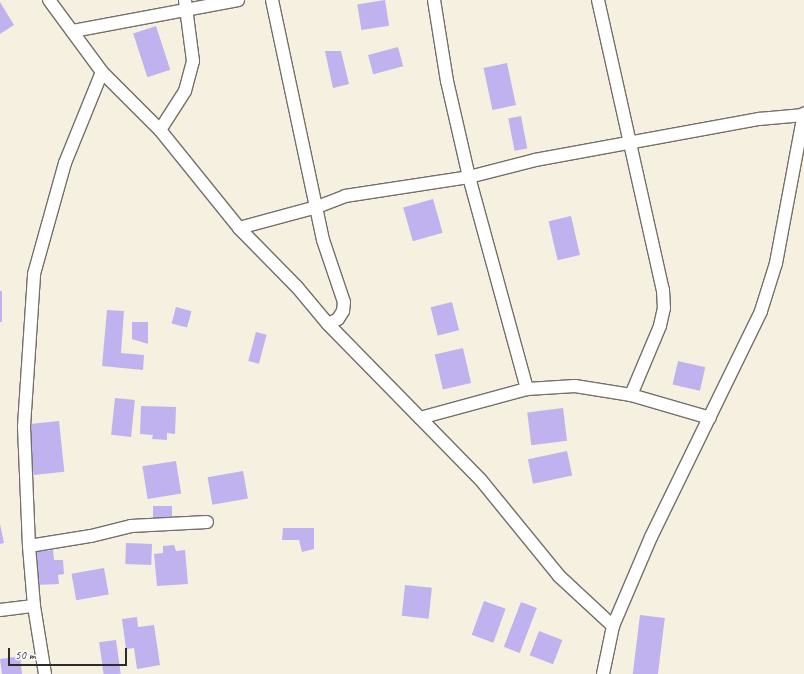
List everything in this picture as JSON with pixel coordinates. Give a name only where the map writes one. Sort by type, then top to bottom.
[{"type":"street","points":[[49,0],[73,30],[102,72],[160,130],[239,228],[297,287],[328,324],[480,479],[559,576],[613,626]]},
{"type":"street","points":[[73,30],[186,5],[238,0]]},
{"type":"street","points":[[272,0],[323,240],[344,302],[340,315],[328,324]]},
{"type":"street","points":[[434,0],[447,82],[469,176],[527,389]]},
{"type":"street","points":[[598,0],[628,144],[640,181],[653,239],[664,308],[660,326],[631,395]]},
{"type":"street","points":[[160,130],[185,91],[191,74],[193,61],[186,5]]},
{"type":"street","points":[[45,674],[34,606],[29,546],[24,426],[34,274],[65,163],[102,72]]},
{"type":"street","points":[[239,228],[317,207],[345,196],[469,176],[535,160],[759,119],[804,114],[776,263],[761,311],[651,537],[613,626],[603,674]]},
{"type":"street","points":[[420,418],[527,389],[575,386],[631,395],[710,418]]},
{"type":"street","points":[[29,546],[91,536],[131,526],[207,522]]},
{"type":"street","points":[[0,610],[34,606]]},
{"type":"building","points":[[385,0],[389,26],[361,30],[357,4]]},
{"type":"building","points":[[0,2],[14,25],[0,34]]},
{"type":"building","points":[[156,26],[170,70],[147,77],[133,33]]},
{"type":"building","points":[[398,47],[403,66],[373,74],[368,55]]},
{"type":"building","points":[[325,51],[341,51],[349,84],[333,88]]},
{"type":"building","points":[[507,63],[516,105],[492,110],[484,68]]},
{"type":"building","points":[[521,116],[527,148],[515,151],[508,118]]},
{"type":"building","points":[[433,199],[443,233],[413,241],[403,208]]},
{"type":"building","points":[[571,216],[580,255],[558,260],[549,221]]},
{"type":"building","points":[[0,291],[2,291],[2,322],[0,322]]},
{"type":"building","points":[[452,302],[459,330],[438,335],[431,307]]},
{"type":"building","points":[[176,307],[191,311],[187,328],[172,323]]},
{"type":"building","points":[[107,310],[124,311],[121,353],[144,355],[143,370],[102,366]]},
{"type":"building","points":[[132,322],[148,322],[148,344],[132,339]]},
{"type":"building","points":[[256,332],[267,335],[259,364],[248,361]]},
{"type":"building","points":[[463,348],[471,383],[443,390],[435,355]]},
{"type":"building","points":[[678,361],[705,367],[700,391],[673,384]]},
{"type":"building","points":[[115,398],[135,400],[131,437],[111,435]]},
{"type":"building","points":[[141,406],[176,407],[175,434],[167,433],[167,440],[152,439],[153,435],[140,434]]},
{"type":"building","points":[[563,408],[567,441],[531,445],[527,412]]},
{"type":"building","points":[[59,421],[64,472],[34,475],[28,424]]},
{"type":"building","points":[[567,451],[572,475],[533,484],[528,459]]},
{"type":"building","points":[[176,461],[181,494],[148,499],[142,466]]},
{"type":"building","points":[[243,471],[248,499],[212,505],[208,477]]},
{"type":"building","points":[[153,506],[172,506],[172,518],[153,518]]},
{"type":"building","points":[[0,524],[4,543],[0,544]]},
{"type":"building","points":[[283,528],[314,528],[314,549],[302,552],[299,540],[282,540]]},
{"type":"building","points":[[126,543],[152,544],[151,565],[125,564]]},
{"type":"building","points":[[174,545],[176,551],[185,550],[188,584],[157,586],[154,554],[163,553],[163,546]]},
{"type":"building","points":[[53,550],[54,560],[63,560],[64,574],[58,575],[59,584],[35,585],[33,552]]},
{"type":"building","points":[[104,568],[109,595],[76,600],[72,574]]},
{"type":"building","points":[[405,585],[432,588],[429,619],[402,616]]},
{"type":"building","points":[[484,601],[506,609],[493,643],[472,635]]},
{"type":"building","points":[[521,602],[537,608],[520,653],[504,647]]},
{"type":"building","points":[[640,615],[665,618],[658,674],[633,674]]},
{"type":"building","points":[[137,617],[138,627],[154,625],[160,665],[137,669],[134,648],[126,649],[122,619]]},
{"type":"building","points":[[539,631],[562,640],[553,664],[530,655]]},
{"type":"building","points":[[116,640],[121,674],[104,674],[99,642]]},
{"type":"building","points":[[20,656],[22,674],[2,674],[0,659]]}]
